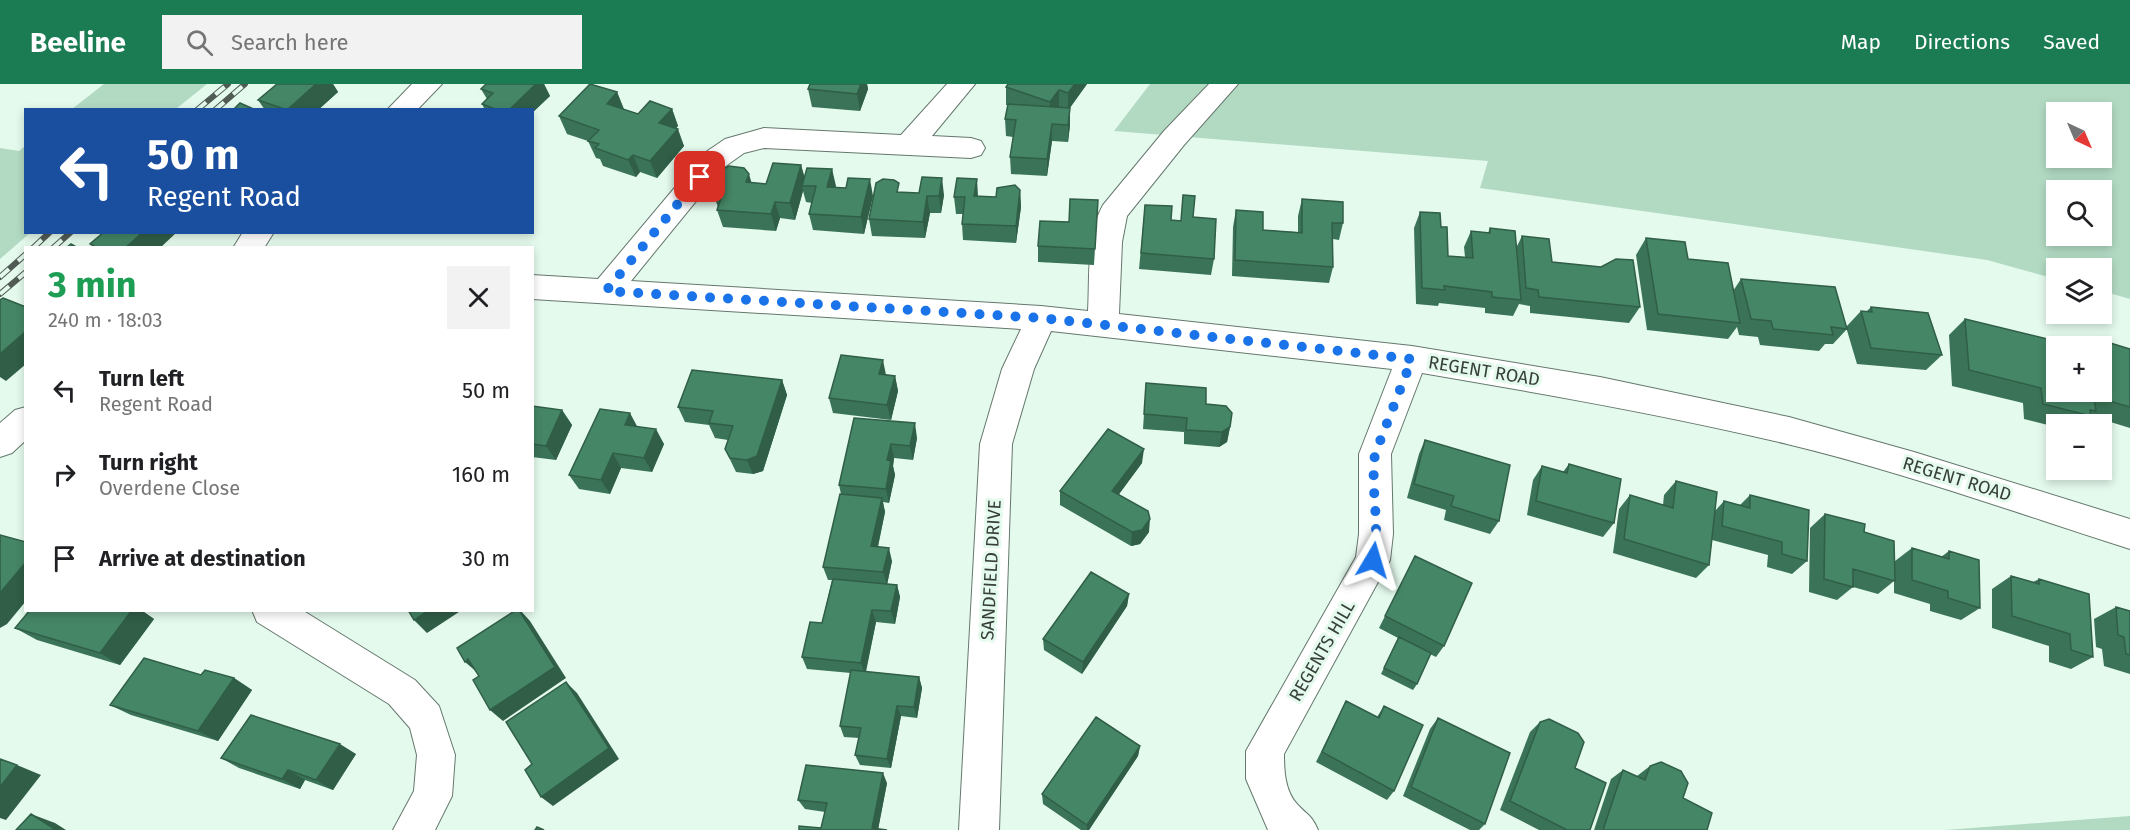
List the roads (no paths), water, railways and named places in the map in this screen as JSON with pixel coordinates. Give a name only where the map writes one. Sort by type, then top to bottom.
[{"type":"street","points":[[402,108],[429,84]]},
{"type":"street","points":[[910,144],[962,84]]},
{"type":"street","points":[[1103,324],[1107,242],[1113,213],[1174,138],[1225,84]]},
{"type":"street","points":[[606,291],[713,160],[735,146],[764,138],[971,148]]},
{"type":"street","points":[[249,246],[258,234]]},
{"type":"street","name":"REGENT ROAD","points":[[534,287],[1041,318],[1412,359],[1600,390],[1789,431],[1914,466],[2130,534]]},
{"type":"street","name":"SANDFIELD DRIVE","points":[[979,830],[996,444],[1018,369],[1041,318]]},
{"type":"street","name":"REGENTS HILL","points":[[1298,830],[1282,817],[1265,779],[1265,751],[1373,560],[1378,541],[1373,467],[1375,454],[1412,359]]},
{"type":"street","points":[[273,612],[402,692],[426,719],[436,755],[433,796],[413,830]]},
{"type":"railway","points":[[199,108],[228,84]]},
{"type":"railway","points":[[217,108],[245,84]]},
{"type":"railway","points":[[35,246],[48,234]]},
{"type":"railway","points":[[55,246],[69,234]]},
{"type":"railway","points":[[0,277],[24,256]]},
{"type":"railway","points":[[0,294],[24,274]]}]
